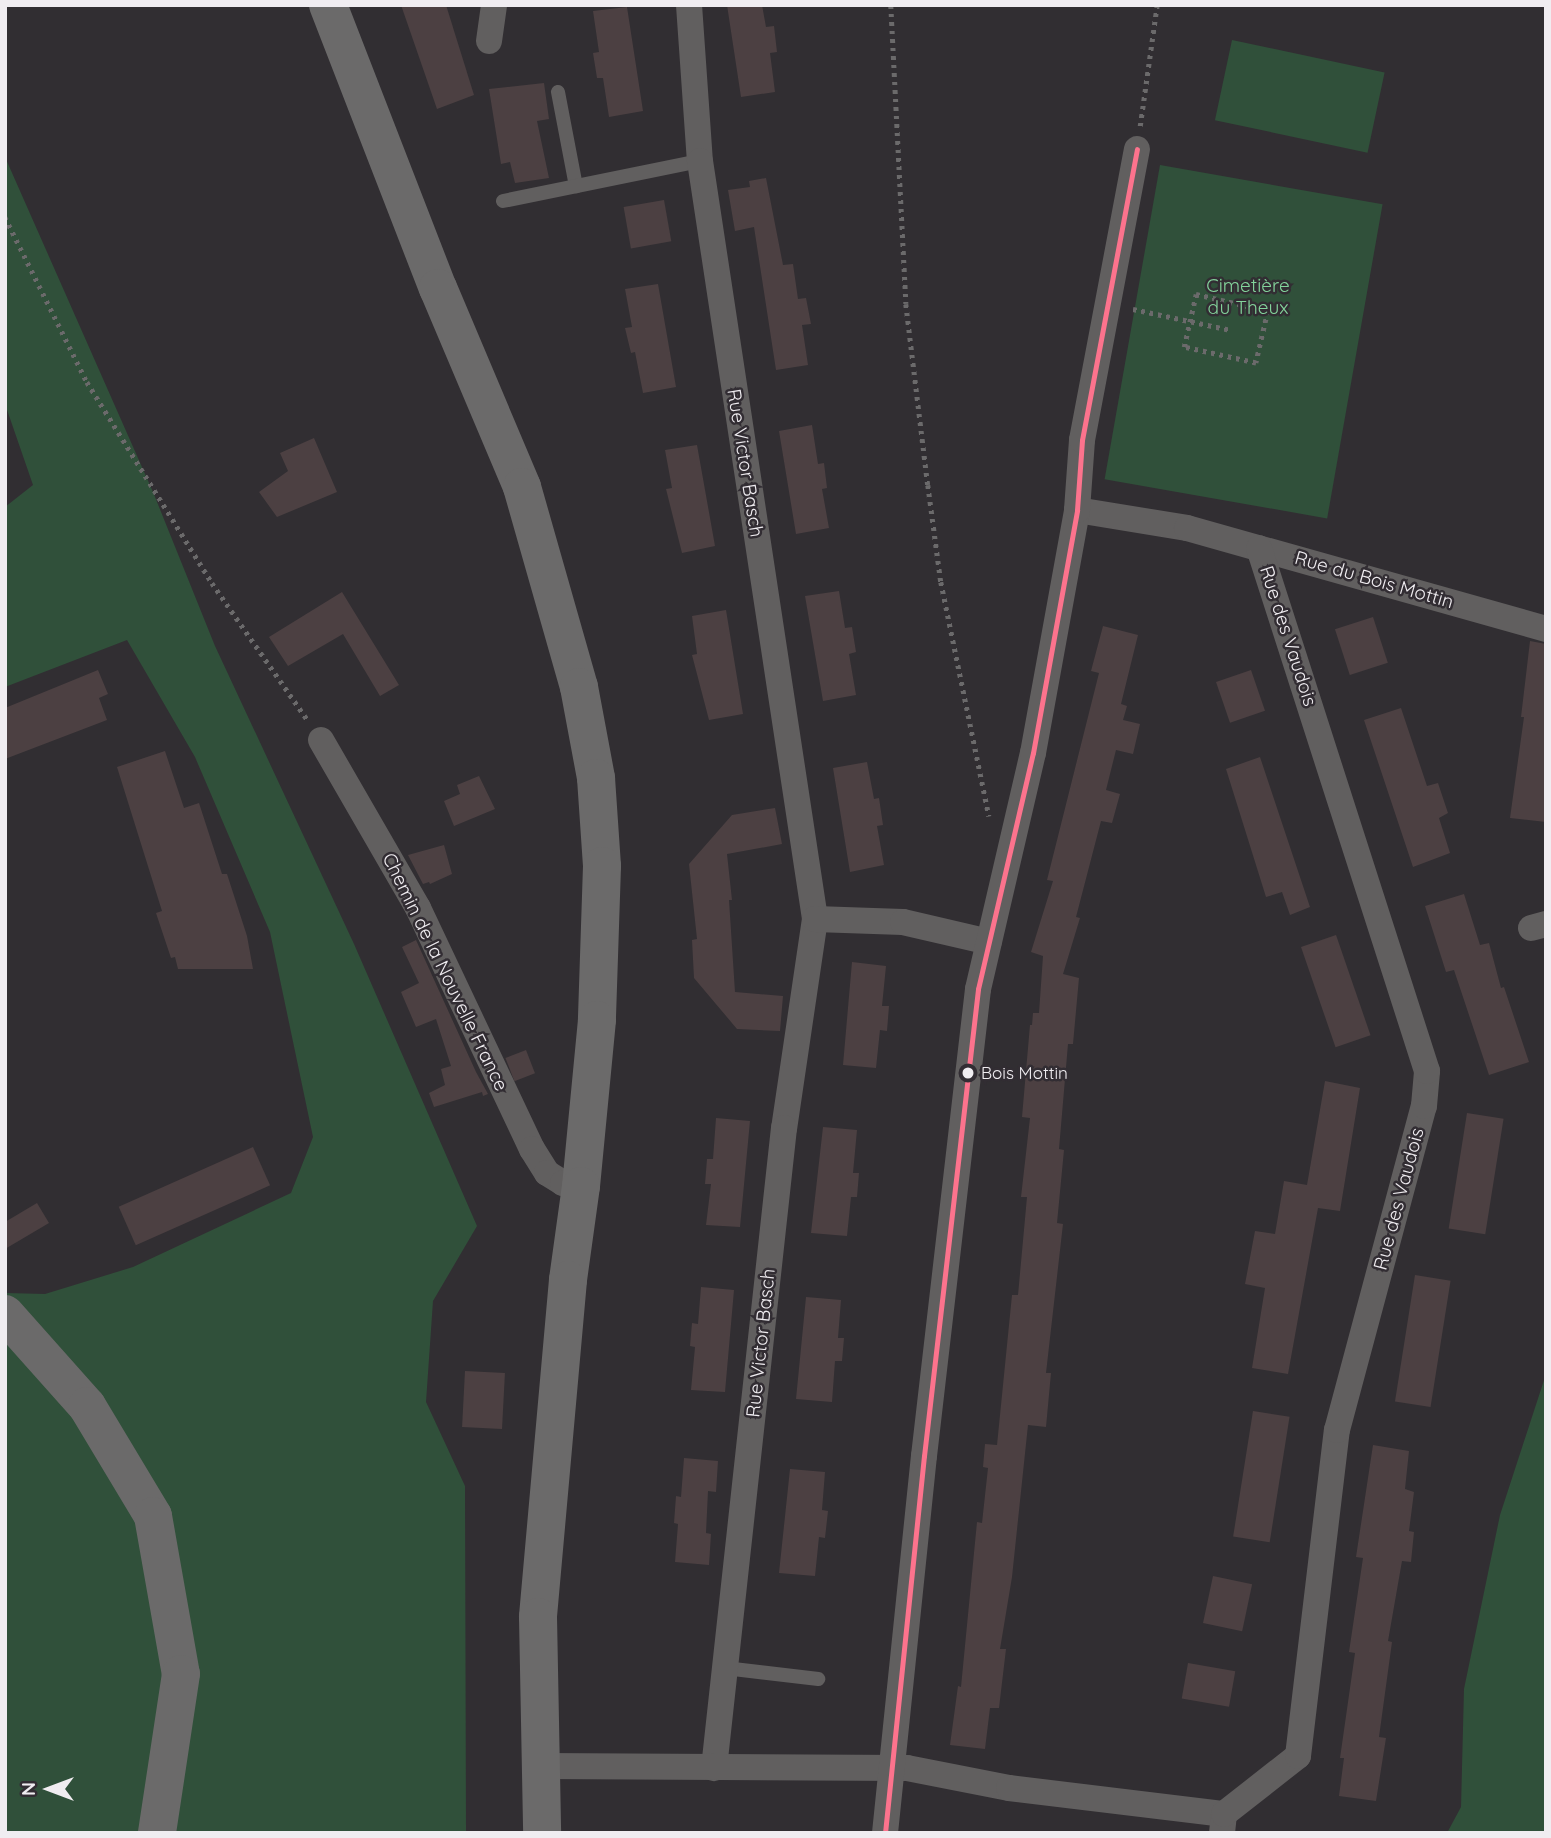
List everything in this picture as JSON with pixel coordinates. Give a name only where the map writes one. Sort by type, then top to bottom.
[{"type":"main road","points":[[328,5],[438,288],[522,486],[579,687],[596,778],[602,866],[597,1020],[581,1186],[568,1280],[538,1617],[542,1833]]},
{"type":"main road","points":[[5,1314],[86,1406],[153,1516],[181,1674],[157,1833]]},
{"type":"street","points":[[489,41],[494,5]]},
{"type":"street","name":"Rue Victor Basch","points":[[689,5],[700,162],[815,919],[785,1128],[714,1768]]},
{"type":"street","points":[[886,1833],[924,1456],[978,989],[1033,753],[1077,510],[1083,440],[1137,149]]},
{"type":"street","name":"Rue du Bois Mottin","points":[[1077,510],[1187,528],[1546,629]]},
{"type":"street","name":"Rue des Vaudois","points":[[1223,1824],[1297,1756],[1337,1430],[1424,1106],[1427,1071],[1259,548]]},
{"type":"street","name":"Chemin de la Nouvelle France","points":[[321,740],[418,908],[532,1149],[547,1173],[563,1183],[581,1186]]},
{"type":"street","points":[[815,919],[903,922],[989,942]]},
{"type":"street","points":[[541,1766],[907,1768],[1223,1824]]},
{"type":"lane","points":[[558,92],[576,186]]},
{"type":"lane","points":[[503,201],[700,162]]},
{"type":"lane","points":[[725,1668],[818,1679]]},
{"type":"path","points":[[891,5],[906,304],[925,459],[941,582],[992,828]]},
{"type":"path","points":[[1137,149],[1157,5]]},
{"type":"path","points":[[5,217],[88,382],[212,583],[321,740]]},
{"type":"path","points":[[1196,294],[1268,311],[1256,363],[1184,347],[1190,321],[1196,294]]},
{"type":"path","points":[[1108,304],[1231,330]]},
{"type":"green space","points":[[1232,40],[1385,72],[1368,153],[1215,120]]},
{"type":"green space","points":[[5,157],[153,492],[215,646],[354,944],[477,1226],[433,1301],[426,1402],[465,1486],[466,1833],[5,1833],[5,1293],[45,1294],[133,1267],[291,1193],[313,1137],[270,932],[195,757],[127,640],[5,687],[5,507],[33,485],[5,404]]},
{"type":"green space","name":"Cimetière du Theux","points":[[1160,165],[1383,204],[1327,518],[1105,479]]},
{"type":"green space","points":[[1546,1374],[1546,1833],[1447,1833],[1461,1807],[1464,1689],[1500,1515]]},
{"type":"building","points":[[401,5],[446,5],[474,95],[437,109]]},
{"type":"building","points":[[727,5],[762,5],[766,27],[774,26],[777,52],[770,53],[775,92],[741,97]]},
{"type":"building","points":[[627,7],[643,111],[609,117],[603,78],[597,78],[593,53],[599,52],[593,11]]},
{"type":"building","points":[[544,83],[549,119],[537,121],[549,178],[515,183],[510,162],[501,164],[489,89]]},
{"type":"building","points":[[766,178],[783,265],[793,264],[798,299],[806,298],[811,324],[802,325],[808,365],[776,370],[754,227],[735,231],[728,190],[750,187],[749,181]]},
{"type":"building","points":[[664,200],[671,241],[631,248],[624,207]]},
{"type":"building","points":[[658,284],[676,387],[643,393],[635,352],[631,353],[625,328],[632,327],[625,289]]},
{"type":"building","points":[[812,425],[818,464],[824,463],[827,488],[822,489],[829,528],[796,534],[779,431]]},
{"type":"building","points":[[314,438],[337,492],[277,517],[259,492],[288,471],[280,453]]},
{"type":"building","points":[[697,445],[715,546],[682,553],[666,489],[672,488],[665,450]]},
{"type":"building","points":[[839,591],[845,628],[852,627],[856,652],[849,654],[856,695],[823,701],[805,596]]},
{"type":"building","points":[[342,592],[399,685],[380,696],[343,634],[288,666],[269,637]]},
{"type":"building","points":[[726,610],[743,714],[709,720],[692,655],[697,654],[692,616]]},
{"type":"building","points":[[1373,617],[1388,663],[1350,675],[1335,629]]},
{"type":"building","points":[[1103,626],[1138,635],[1121,704],[1127,706],[1123,720],[1140,724],[1133,754],[1116,750],[1106,790],[1120,794],[1112,823],[1101,821],[1076,917],[1080,918],[1063,974],[1079,978],[1073,1044],[1068,1044],[1059,1149],[1064,1150],[1057,1223],[1063,1224],[1046,1373],[1051,1373],[1046,1427],[1028,1425],[1012,1577],[1000,1649],[1006,1649],[999,1708],[990,1708],[985,1749],[950,1745],[958,1686],[961,1687],[977,1522],[982,1523],[988,1468],[983,1467],[985,1444],[997,1445],[1012,1295],[1018,1295],[1027,1197],[1021,1197],[1030,1118],[1022,1117],[1030,1025],[1033,1013],[1039,1013],[1043,956],[1031,952],[1053,881],[1047,880],[1099,673],[1091,671]]},
{"type":"building","points":[[1530,641],[1546,644],[1546,822],[1510,818],[1524,717],[1521,717]]},
{"type":"building","points":[[98,670],[108,694],[99,698],[107,720],[5,759],[5,708]]},
{"type":"building","points":[[1251,670],[1265,711],[1230,723],[1216,682]]},
{"type":"building","points":[[1401,708],[1427,786],[1438,783],[1448,813],[1439,818],[1450,853],[1413,867],[1364,720]]},
{"type":"building","points":[[165,751],[184,808],[199,803],[222,874],[227,874],[247,936],[253,969],[178,969],[175,957],[171,958],[156,913],[162,911],[117,767]]},
{"type":"building","points":[[1260,757],[1310,907],[1290,915],[1282,892],[1266,897],[1226,769]]},
{"type":"building","points":[[867,762],[874,799],[879,798],[883,825],[877,826],[884,865],[850,872],[833,768]]},
{"type":"building","points":[[479,776],[495,809],[454,826],[444,801],[460,794],[457,785]]},
{"type":"building","points":[[775,808],[782,844],[727,854],[732,900],[729,900],[735,992],[783,996],[780,1031],[737,1029],[694,978],[692,940],[697,939],[689,864],[732,815]]},
{"type":"building","points":[[444,845],[452,874],[430,884],[423,884],[408,855]]},
{"type":"building","points":[[1464,894],[1480,945],[1489,943],[1501,988],[1504,987],[1529,1062],[1489,1075],[1454,970],[1446,972],[1425,906]]},
{"type":"building","points":[[1336,935],[1371,1035],[1336,1047],[1301,947]]},
{"type":"building","points":[[416,940],[488,1094],[483,1096],[482,1092],[434,1107],[429,1093],[445,1085],[441,1069],[451,1066],[436,1019],[416,1027],[401,992],[419,983],[402,947]]},
{"type":"building","points":[[852,962],[886,966],[882,1006],[889,1006],[887,1031],[880,1030],[876,1068],[843,1065]]},
{"type":"building","points":[[526,1050],[535,1073],[514,1081],[505,1058]]},
{"type":"building","points":[[1325,1081],[1360,1088],[1340,1211],[1318,1208],[1288,1374],[1252,1368],[1265,1288],[1245,1284],[1255,1231],[1275,1234],[1284,1181],[1307,1185]]},
{"type":"building","points":[[1467,1113],[1504,1119],[1485,1234],[1449,1229]]},
{"type":"building","points":[[716,1118],[750,1121],[740,1227],[706,1225],[711,1184],[705,1184],[707,1159],[713,1159]]},
{"type":"building","points":[[823,1127],[857,1130],[853,1173],[859,1173],[857,1197],[851,1197],[847,1236],[811,1233]]},
{"type":"building","points":[[253,1147],[270,1185],[136,1245],[119,1207]]},
{"type":"building","points":[[37,1203],[49,1223],[5,1249],[5,1222]]},
{"type":"building","points":[[1415,1275],[1451,1281],[1431,1407],[1395,1401]]},
{"type":"building","points":[[701,1287],[734,1290],[725,1392],[691,1390],[695,1347],[690,1346],[692,1323],[698,1324]]},
{"type":"building","points":[[806,1297],[841,1300],[838,1338],[844,1338],[842,1361],[835,1361],[832,1402],[796,1399]]},
{"type":"building","points":[[465,1371],[505,1373],[502,1429],[462,1427]]},
{"type":"building","points":[[1253,1411],[1290,1417],[1270,1542],[1233,1536]]},
{"type":"building","points":[[1373,1445],[1409,1451],[1405,1489],[1414,1492],[1409,1531],[1414,1532],[1411,1562],[1402,1561],[1388,1641],[1392,1642],[1379,1737],[1386,1738],[1376,1801],[1339,1796],[1344,1758],[1340,1758],[1355,1653],[1349,1652],[1363,1558],[1356,1557]]},
{"type":"building","points":[[684,1458],[718,1461],[716,1492],[708,1491],[706,1533],[711,1534],[709,1565],[675,1562],[678,1524],[674,1523],[676,1496],[681,1497]]},
{"type":"building","points":[[790,1469],[825,1472],[822,1510],[828,1511],[825,1538],[819,1537],[815,1576],[779,1573]]},
{"type":"building","points":[[1213,1576],[1252,1584],[1242,1631],[1203,1623]]},
{"type":"building","points":[[1188,1663],[1235,1671],[1229,1707],[1182,1698]]},
{"type":"transit line","points":[[885,1833],[924,1456],[978,989],[1033,753],[1077,510],[1082,440],[1137,149]]},
{"type":"place","name":"Bois Mottin","points":[[968,1073]]}]
